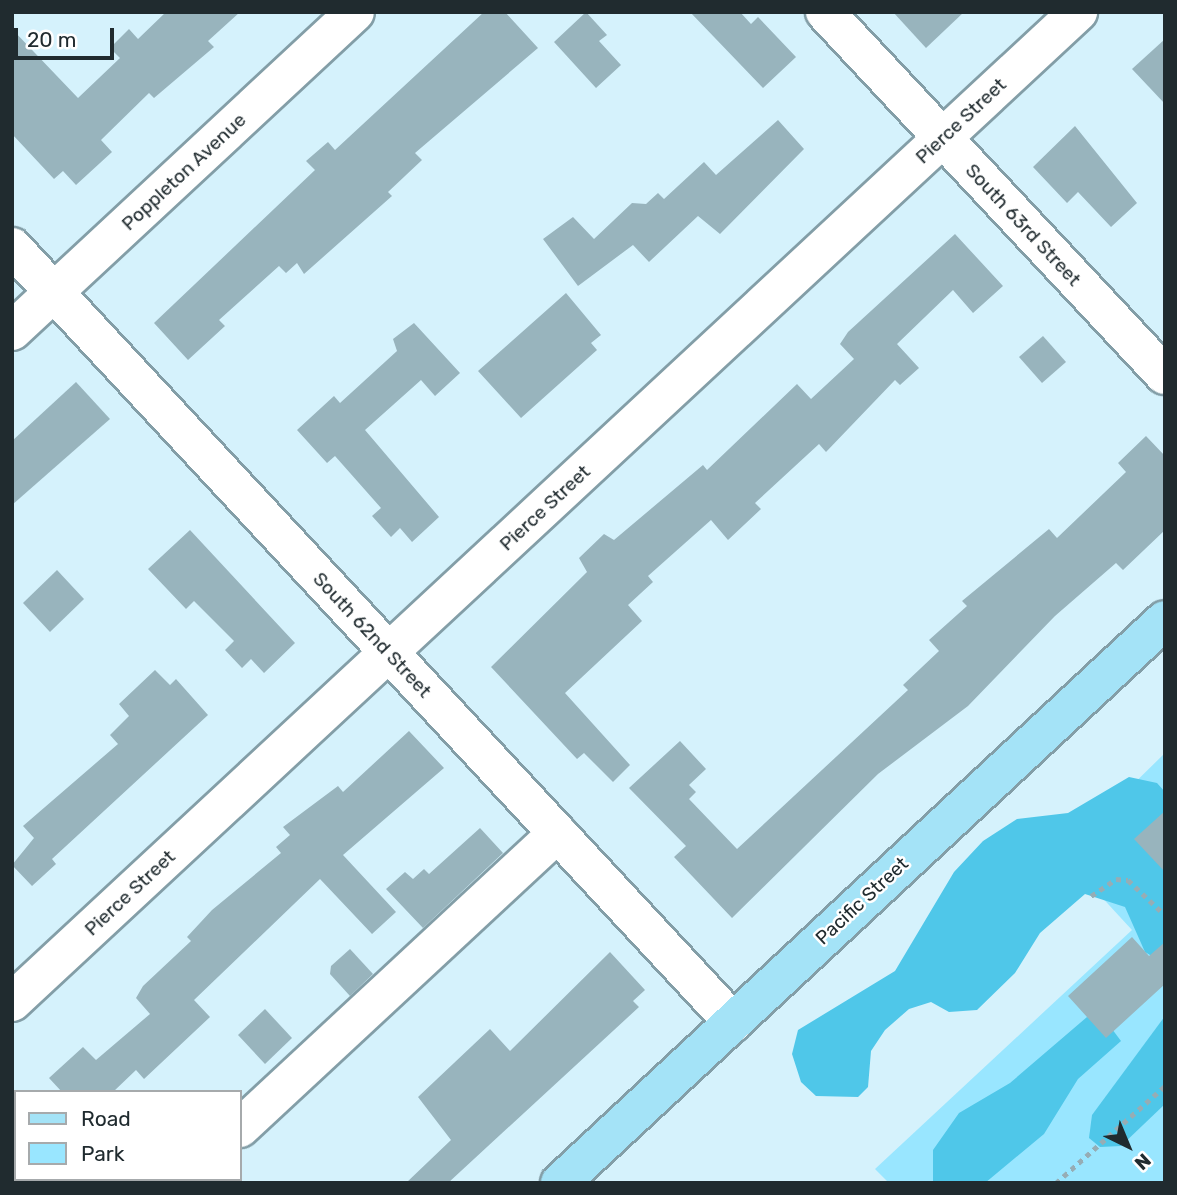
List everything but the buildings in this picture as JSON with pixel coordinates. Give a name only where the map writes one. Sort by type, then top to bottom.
[{"type":"main road","name":"Pacific Street","points":[[560,1183],[1165,620]]},
{"type":"street","name":"Poppleton Avenue","points":[[12,331],[355,12]]},
{"type":"street","name":"South 63rd Street","points":[[825,12],[1165,375]]},
{"type":"street","name":"Pierce Street","points":[[12,1002],[1078,12]]},
{"type":"street","name":"South 62nd Street","points":[[12,247],[733,1022]]},
{"type":"street","points":[[242,1126],[557,833]]},
{"type":"path","points":[[1091,896],[1116,879],[1128,880],[1165,915]]},
{"type":"path","points":[[1056,1183],[1165,1086]]},
{"type":"green space","points":[[1165,753],[1165,1183],[889,1183],[875,1169],[1132,930],[1062,854]]},
{"type":"shaded area","points":[[1129,777],[1157,783],[1165,792],[1165,964],[1145,952],[1125,907],[1085,894],[1040,933],[1015,973],[977,1010],[949,1012],[931,1002],[909,1009],[885,1030],[871,1051],[868,1087],[858,1097],[816,1096],[801,1082],[792,1054],[798,1030],[895,971],[954,872],[983,841],[1017,819],[1068,813]]},
{"type":"shaded area","points":[[1165,1016],[1165,1104],[1121,1146],[1100,1147],[1089,1138],[1092,1115]]},
{"type":"shaded area","points":[[1087,1017],[1106,1021],[1121,1041],[1078,1079],[1044,1134],[985,1183],[933,1183],[933,1150],[959,1113],[1010,1083]]}]
